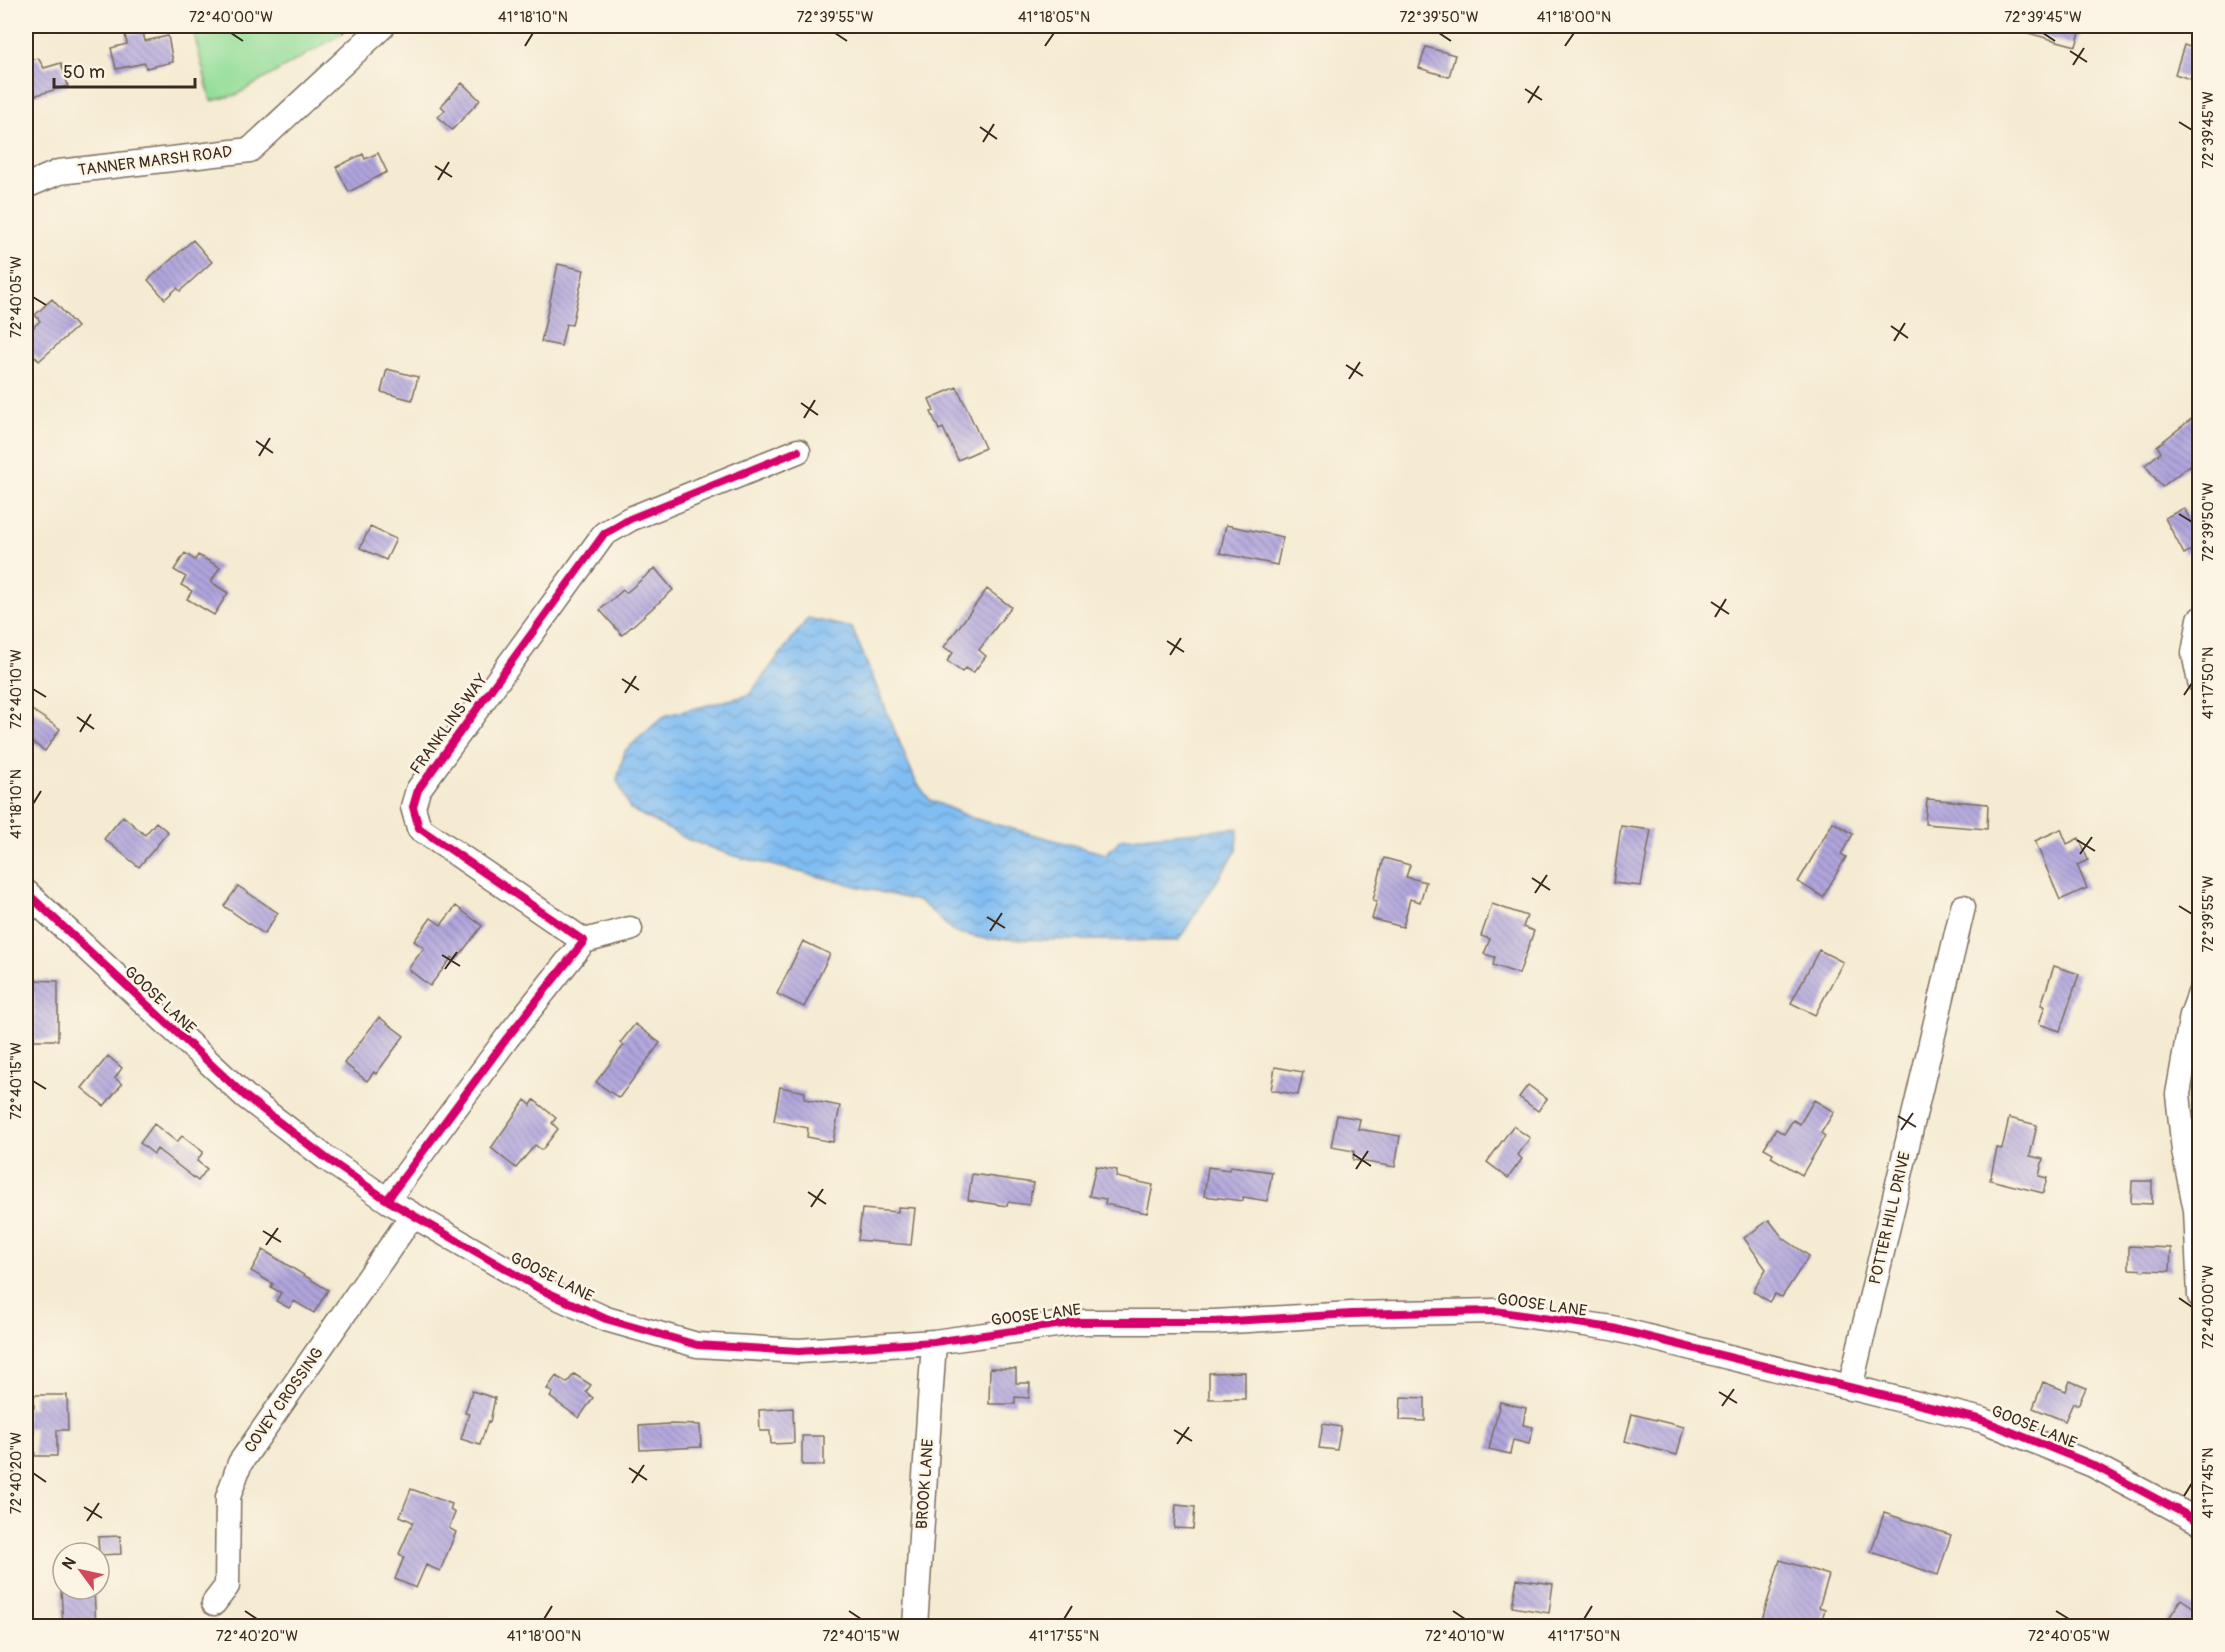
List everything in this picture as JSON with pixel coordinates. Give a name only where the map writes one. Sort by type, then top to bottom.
[{"type":"street","name":"TANNER MARSH ROAD","points":[[26,186],[59,172],[250,150],[377,31]]},
{"type":"street","name":"FRANKLINS WAY","points":[[584,941],[419,828],[413,807],[418,790],[604,534],[630,519],[798,451]]},
{"type":"street","points":[[2199,619],[2194,653],[2199,682]]},
{"type":"street","name":"GOOSE LANE","points":[[26,892],[154,1014],[245,1095],[326,1158],[412,1216],[542,1290],[606,1319],[697,1345],[799,1351],[934,1342],[1078,1322],[1214,1322],[1352,1314],[1495,1311],[1612,1329],[1982,1420],[2093,1465],[2199,1522]]},
{"type":"street","name":"POTTER HILL DRIVE","points":[[1850,1388],[1963,907]]},
{"type":"street","points":[[387,1200],[507,1038],[584,941],[630,929]]},
{"type":"street","points":[[2199,993],[2192,1015],[2178,1094],[2184,1150],[2196,1210],[2199,1296]]},
{"type":"street","name":"COVEY CROSSING","points":[[214,1603],[228,1586],[228,1497],[240,1463],[412,1216]]},
{"type":"street","name":"BROOK LANE","points":[[915,1626],[934,1342]]},
{"type":"path","points":[[283,26],[377,31]]},
{"type":"green space","points":[[192,26],[351,26],[342,34],[236,95],[211,101]]},
{"type":"water","points":[[808,618],[852,628],[916,782],[930,800],[972,818],[1106,854],[1121,839],[1238,828],[1237,850],[1178,941],[986,939],[954,932],[921,902],[731,855],[687,839],[630,809],[617,780],[625,751],[664,716],[749,695]]},
{"type":"building","points":[[2017,26],[2082,26],[2076,46],[2017,30]]},
{"type":"building","points":[[143,32],[145,41],[168,36],[173,62],[146,68],[145,63],[116,69],[111,48],[127,44],[125,35]]},
{"type":"building","points":[[2184,45],[2199,50],[2199,82],[2175,74]]},
{"type":"building","points":[[1426,47],[1455,55],[1449,77],[1419,68]]},
{"type":"building","points":[[38,58],[44,68],[61,63],[68,86],[26,98],[26,61]]},
{"type":"building","points":[[462,83],[480,100],[452,130],[438,117],[445,110],[441,106]]},
{"type":"building","points":[[378,153],[387,172],[349,192],[336,167],[363,154],[365,159]]},
{"type":"building","points":[[193,240],[212,262],[180,291],[177,288],[165,299],[148,280]]},
{"type":"building","points":[[558,264],[584,270],[572,325],[566,324],[561,346],[541,342]]},
{"type":"building","points":[[52,299],[77,327],[39,361],[34,355],[26,362],[26,334],[40,321],[35,315]]},
{"type":"building","points":[[387,369],[418,377],[412,400],[381,392]]},
{"type":"building","points":[[957,387],[985,448],[958,460],[943,428],[939,430],[931,412],[934,411],[929,399]]},
{"type":"building","points":[[2199,413],[2199,477],[2190,465],[2162,487],[2145,465],[2161,452],[2157,446]]},
{"type":"building","points":[[2184,508],[2199,537],[2199,546],[2184,554],[2165,518]]},
{"type":"building","points":[[1226,525],[1283,537],[1277,565],[1220,553]]},
{"type":"building","points":[[370,527],[396,539],[386,560],[360,548]]},
{"type":"building","points":[[185,553],[195,560],[198,555],[220,567],[211,582],[228,593],[214,615],[187,599],[192,591],[181,585],[186,577],[174,570]]},
{"type":"building","points":[[655,568],[673,590],[622,635],[600,610],[623,590],[626,593]]},
{"type":"building","points":[[987,589],[1011,607],[979,650],[986,656],[973,673],[965,668],[962,672],[947,661],[953,653],[944,647]]},
{"type":"building","points":[[26,706],[60,729],[45,751],[26,738]]},
{"type":"building","points":[[1927,799],[1988,804],[1987,829],[1925,824]]},
{"type":"building","points":[[123,816],[145,835],[156,822],[168,832],[139,867],[104,839]]},
{"type":"building","points":[[1833,822],[1853,834],[1841,854],[1846,857],[1823,897],[1798,882]]},
{"type":"building","points":[[1621,826],[1651,830],[1641,886],[1613,883]]},
{"type":"building","points":[[2061,829],[2067,844],[2079,838],[2088,860],[2077,865],[2087,888],[2060,900],[2035,841]]},
{"type":"building","points":[[1384,858],[1410,865],[1406,877],[1426,882],[1420,902],[1410,899],[1403,927],[1372,919],[1377,901],[1373,900]]},
{"type":"building","points":[[238,886],[278,913],[264,934],[224,906]]},
{"type":"building","points":[[1492,904],[1527,916],[1523,927],[1534,931],[1519,974],[1493,965],[1495,957],[1484,954],[1490,939],[1481,936]]},
{"type":"building","points":[[456,906],[482,926],[456,960],[452,957],[430,986],[408,969],[424,948],[414,941],[431,918],[441,925]]},
{"type":"building","points":[[803,941],[830,954],[804,1007],[777,994]]},
{"type":"building","points":[[1819,950],[1843,962],[1815,1015],[1791,1003]]},
{"type":"building","points":[[2054,966],[2079,974],[2060,1031],[2039,1024],[2045,1006],[2041,1005]]},
{"type":"building","points":[[30,980],[58,981],[58,1040],[34,1040],[34,995],[30,995]]},
{"type":"building","points":[[379,1017],[404,1036],[376,1074],[374,1072],[367,1081],[344,1063]]},
{"type":"building","points":[[635,1024],[660,1043],[619,1098],[596,1082],[624,1045],[620,1043]]},
{"type":"building","points":[[108,1056],[122,1068],[115,1078],[122,1084],[104,1106],[82,1088]]},
{"type":"building","points":[[1275,1067],[1303,1072],[1298,1095],[1271,1090]]},
{"type":"building","points":[[1528,1085],[1547,1099],[1538,1111],[1519,1097]]},
{"type":"building","points":[[780,1087],[805,1092],[804,1099],[840,1106],[833,1142],[807,1137],[808,1128],[774,1121]]},
{"type":"building","points":[[525,1100],[531,1105],[534,1100],[556,1118],[552,1123],[558,1129],[542,1150],[535,1145],[516,1168],[491,1148]]},
{"type":"building","points":[[1814,1100],[1834,1112],[1821,1133],[1825,1136],[1802,1175],[1771,1157],[1773,1153],[1764,1148],[1776,1129],[1784,1134],[1793,1120],[1800,1124]]},
{"type":"building","points":[[1337,1115],[1360,1119],[1358,1129],[1400,1136],[1395,1167],[1353,1160],[1354,1151],[1331,1147]]},
{"type":"building","points":[[2009,1118],[2037,1125],[2030,1156],[2043,1159],[2039,1176],[2047,1178],[2043,1193],[1990,1180],[1997,1148],[2002,1149]]},
{"type":"building","points":[[154,1124],[177,1142],[182,1136],[203,1152],[197,1161],[207,1169],[198,1181],[157,1149],[154,1154],[140,1143]]},
{"type":"building","points":[[1513,1126],[1530,1138],[1518,1155],[1522,1159],[1508,1178],[1487,1162]]},
{"type":"building","points":[[1096,1166],[1117,1170],[1116,1177],[1153,1185],[1147,1213],[1105,1204],[1106,1199],[1089,1196]]},
{"type":"building","points":[[1230,1166],[1272,1172],[1267,1201],[1243,1197],[1243,1201],[1204,1196],[1208,1167],[1229,1170]]},
{"type":"building","points":[[972,1174],[1033,1183],[1029,1205],[1008,1202],[1007,1206],[968,1200]]},
{"type":"building","points":[[2132,1181],[2152,1181],[2152,1204],[2131,1203]]},
{"type":"building","points":[[898,1207],[915,1208],[911,1245],[858,1240],[862,1209],[898,1212]]},
{"type":"building","points":[[1769,1220],[1783,1238],[1809,1256],[1782,1297],[1775,1294],[1769,1302],[1753,1291],[1766,1269],[1744,1238]]},
{"type":"building","points":[[2129,1246],[2171,1248],[2170,1271],[2129,1269]]},
{"type":"building","points":[[263,1250],[328,1290],[314,1313],[294,1301],[289,1308],[276,1301],[281,1293],[271,1287],[273,1284],[251,1271]]},
{"type":"building","points":[[990,1368],[1016,1369],[1016,1383],[1030,1383],[1029,1398],[1015,1397],[1015,1404],[989,1404]]},
{"type":"building","points":[[1245,1372],[1245,1399],[1209,1399],[1209,1373]]},
{"type":"building","points":[[574,1374],[591,1385],[586,1392],[593,1398],[579,1418],[550,1397],[553,1393],[547,1389],[556,1376],[567,1383]]},
{"type":"building","points":[[2070,1381],[2086,1388],[2078,1405],[2073,1403],[2065,1421],[2033,1408],[2043,1382],[2066,1391]]},
{"type":"building","points":[[472,1391],[495,1398],[490,1422],[488,1421],[480,1445],[461,1439],[469,1414],[465,1413]]},
{"type":"building","points":[[34,1395],[67,1395],[68,1430],[57,1430],[57,1456],[35,1456],[34,1428],[26,1429],[26,1408],[34,1408]]},
{"type":"building","points":[[1401,1397],[1425,1398],[1425,1421],[1400,1420]]},
{"type":"building","points":[[1500,1402],[1526,1408],[1523,1425],[1533,1427],[1529,1444],[1513,1440],[1510,1454],[1489,1449]]},
{"type":"building","points":[[793,1408],[794,1443],[771,1444],[770,1431],[760,1431],[759,1410]]},
{"type":"building","points":[[1632,1414],[1684,1427],[1677,1455],[1625,1441]]},
{"type":"building","points":[[1323,1424],[1341,1427],[1337,1450],[1319,1448]]},
{"type":"building","points":[[700,1425],[701,1447],[640,1450],[639,1426]]},
{"type":"building","points":[[802,1436],[824,1436],[824,1465],[802,1465]]},
{"type":"building","points":[[411,1489],[452,1504],[450,1510],[455,1513],[449,1528],[456,1532],[440,1571],[426,1565],[416,1588],[395,1579],[404,1557],[399,1554],[413,1522],[400,1516]]},
{"type":"building","points":[[1176,1505],[1195,1507],[1193,1529],[1174,1528]]},
{"type":"building","points":[[1884,1513],[1951,1535],[1938,1575],[1871,1552]]},
{"type":"building","points":[[120,1536],[121,1554],[111,1554],[111,1541],[98,1541],[98,1537]]},
{"type":"building","points":[[1780,1560],[1829,1575],[1819,1607],[1825,1609],[1821,1623],[1815,1621],[1813,1626],[1760,1626]]},
{"type":"building","points":[[1517,1579],[1553,1584],[1549,1613],[1512,1607]]},
{"type":"building","points":[[2181,1599],[2199,1611],[2199,1626],[2164,1626]]},
{"type":"building","points":[[62,1601],[95,1601],[96,1626],[63,1626]]},
{"type":"cycle path","points":[[387,1200],[507,1038],[584,941],[419,828],[413,807],[418,790],[604,534],[630,519],[798,451]]},
{"type":"cycle path","points":[[26,892],[245,1096],[326,1158],[387,1200],[542,1290],[606,1319],[697,1345],[799,1351],[934,1342],[1078,1322],[1214,1322],[1352,1314],[1495,1311],[1612,1328],[1982,1420],[2093,1465],[2200,1522]]}]
